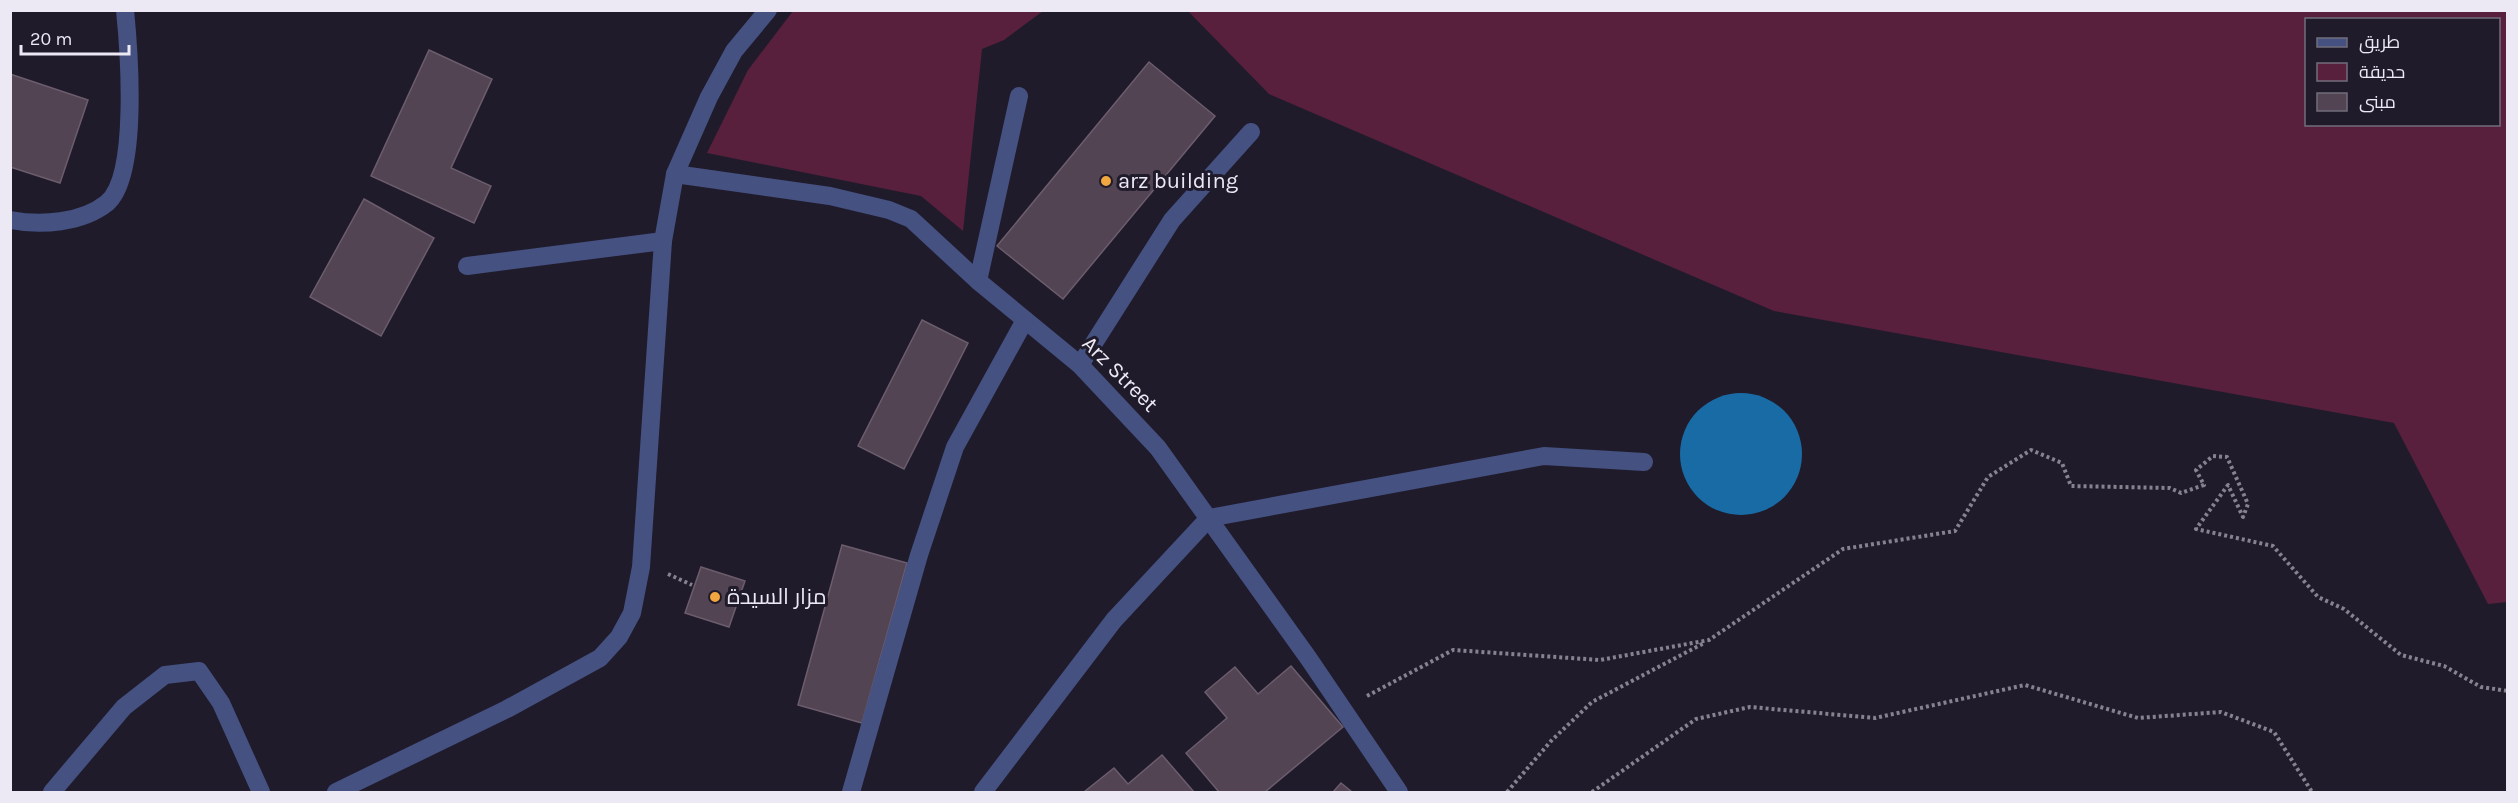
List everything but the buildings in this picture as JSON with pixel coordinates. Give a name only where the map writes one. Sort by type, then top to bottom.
[{"type":"street","points":[[10,220],[51,222],[83,217],[109,202],[121,175],[129,135],[131,68],[125,10]]},
{"type":"street","points":[[336,792],[507,709],[600,658],[619,637],[632,613],[641,567],[663,241],[675,174],[709,97],[734,51],[768,10]]},
{"type":"street","points":[[978,281],[1019,96]]},
{"type":"street","points":[[1080,365],[1172,220],[1251,132]]},
{"type":"street","name":"Arz Street","points":[[675,174],[830,196],[889,210],[911,219],[978,281],[1080,365],[1158,448],[1399,792]]},
{"type":"street","points":[[467,266],[663,241]]},
{"type":"street","points":[[851,792],[919,555],[955,447],[1025,320]]},
{"type":"street","points":[[983,792],[1114,620],[1209,518],[1544,456],[1644,462]]},
{"type":"street","points":[[52,792],[124,707],[165,675],[199,672],[221,703],[261,792]]},
{"type":"path","points":[[1507,792],[1551,741],[1592,702],[1709,640],[1843,549],[1955,531],[1988,477],[2031,450],[2062,463],[2071,486],[2170,488],[2181,493],[2204,485],[2196,470],[2213,456],[2228,457],[2248,504],[2243,517],[2228,485],[2196,529],[2273,546],[2318,597],[2344,609],[2401,655],[2444,666],[2481,687],[2508,691]]},
{"type":"path","points":[[1343,709],[1453,650],[1600,660],[1709,640]]},
{"type":"path","points":[[1592,792],[1696,719],[1750,707],[1875,718],[2025,685],[2138,718],[2221,712],[2274,732],[2312,792]]},
{"type":"green space","points":[[793,11],[1043,11],[1004,40],[982,49],[963,231],[921,196],[707,153],[748,70]]},
{"type":"green space","points":[[1188,11],[2507,11],[2507,602],[2488,604],[2394,423],[1774,311],[1269,94]]},
{"type":"water","points":[[1741,393],[1764,397],[1784,411],[1798,431],[1802,454],[1798,477],[1784,497],[1764,511],[1741,515],[1718,511],[1698,497],[1684,477],[1680,454],[1684,431],[1698,411],[1718,397]]},
{"type":"place","name":"arz building","points":[[1106,181]]},
{"type":"place","name":"مزار السيدة","points":[[715,597]]}]
